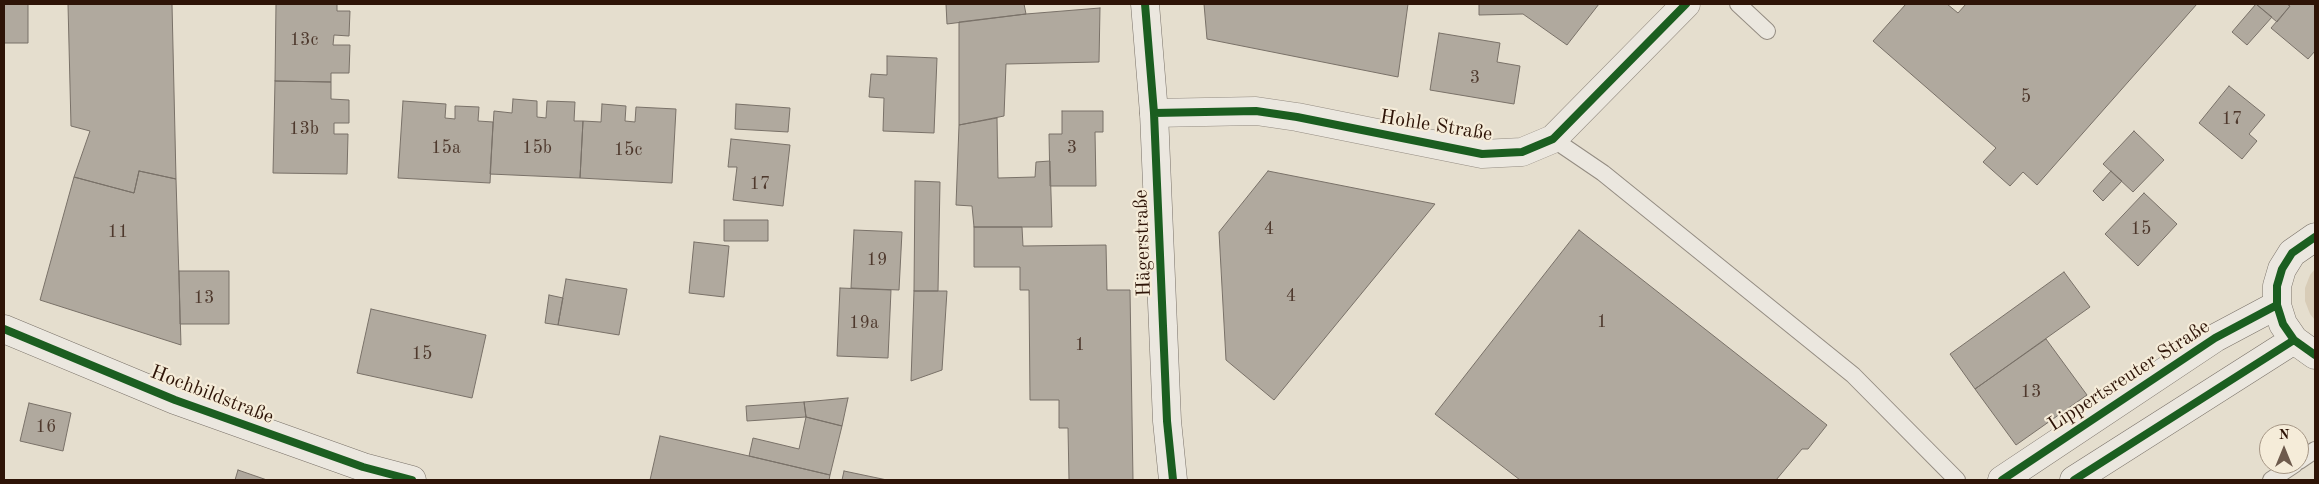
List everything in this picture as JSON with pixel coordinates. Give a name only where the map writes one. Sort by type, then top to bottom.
[{"type":"street","name":"Hägerstraße","points":[[1145,4],[1154,113],[1167,421],[1173,480]]},
{"type":"street","name":"Hohle Straße","points":[[1154,113],[1256,111],[1297,117],[1482,154],[1522,152],[1553,139],[1686,4]]},
{"type":"street","points":[[2074,480],[2304,348],[2283,324],[2277,305],[2277,286],[2282,269],[2292,253],[2315,237]]},
{"type":"street","name":"Lippertsreuter Straße","points":[[2002,480],[2215,338],[2277,305]]},
{"type":"street","name":"Hochbildstraße","points":[[4,329],[184,403],[363,467],[412,480]]},
{"type":"lane","points":[[1738,4],[1767,30]]},
{"type":"lane","points":[[1553,139],[1603,173],[1853,375],[1957,480]]},
{"type":"shaded area","points":[[2315,269],[2315,320],[2310,314],[2305,301],[2305,288],[2310,275]]},
{"type":"building","points":[[4,4],[28,4],[28,43],[4,43]]},
{"type":"building","points":[[68,4],[172,4],[176,179],[139,171],[134,193],[74,177],[90,131],[71,126]]},
{"type":"building","points":[[276,4],[337,4],[337,11],[350,11],[349,36],[334,35],[333,45],[350,45],[349,73],[331,73],[331,82],[275,81]]},
{"type":"building","points":[[946,4],[1024,4],[1026,14],[947,24]]},
{"type":"building","points":[[1204,4],[1408,4],[1398,77],[1207,39]]},
{"type":"building","points":[[1479,4],[1599,4],[1567,45],[1523,14],[1479,15]]},
{"type":"building","points":[[1906,4],[1947,4],[1958,13],[1966,4],[2197,4],[2037,185],[2023,172],[2010,186],[1983,162],[1996,148],[1873,41]]},
{"type":"building","points":[[2256,4],[2272,17],[2247,45],[2232,32]]},
{"type":"building","points":[[2256,4],[2287,4],[2290,6],[2277,22]]},
{"type":"building","points":[[2287,4],[2315,4],[2315,51],[2308,59],[2271,28],[2290,6]]},
{"type":"building","points":[[1100,8],[1099,62],[1006,64],[1004,116],[959,125],[959,22]]},
{"type":"building","points":[[1439,33],[1500,43],[1497,62],[1520,66],[1514,104],[1430,90]]},
{"type":"building","points":[[887,56],[937,58],[934,133],[883,131],[884,98],[869,97],[871,74],[887,75]]},
{"type":"building","points":[[275,81],[331,82],[331,99],[349,100],[349,123],[334,123],[334,134],[348,134],[347,174],[273,173]]},
{"type":"building","points":[[2229,86],[2265,115],[2249,134],[2257,141],[2242,159],[2199,123]]},
{"type":"building","points":[[513,99],[537,101],[537,117],[546,118],[547,101],[575,102],[574,121],[583,121],[580,178],[490,174],[494,111],[512,113]]},
{"type":"building","points":[[403,101],[446,104],[445,118],[455,119],[455,106],[479,107],[478,121],[493,122],[490,183],[398,178]]},
{"type":"building","points":[[602,104],[626,106],[625,121],[635,122],[636,107],[676,109],[672,183],[580,178],[583,121],[601,122]]},
{"type":"building","points":[[736,104],[790,108],[788,132],[735,129]]},
{"type":"building","points":[[1062,111],[1103,111],[1103,132],[1095,132],[1096,186],[1050,186],[1049,134],[1062,134]]},
{"type":"building","points":[[997,118],[998,178],[1035,177],[1036,162],[1050,161],[1052,227],[974,227],[972,206],[956,205],[959,125]]},
{"type":"building","points":[[2134,131],[2164,160],[2133,192],[2103,164]]},
{"type":"building","points":[[731,139],[790,145],[783,206],[733,200],[737,167],[728,167]]},
{"type":"building","points":[[139,171],[176,179],[181,345],[40,300],[74,177],[134,193]]},
{"type":"building","points":[[1268,171],[1435,204],[1274,400],[1226,360],[1219,232]]},
{"type":"building","points":[[2111,171],[2122,181],[2103,201],[2093,191]]},
{"type":"building","points":[[915,181],[940,182],[938,291],[914,291]]},
{"type":"building","points":[[2144,193],[2177,224],[2138,266],[2105,234]]},
{"type":"building","points":[[724,220],[768,220],[768,241],[724,241]]},
{"type":"building","points":[[974,227],[1022,227],[1023,246],[1106,245],[1107,290],[1130,290],[1133,480],[1069,480],[1068,428],[1059,428],[1059,400],[1030,400],[1029,290],[1020,290],[1020,267],[974,267]]},
{"type":"building","points":[[854,230],[902,232],[899,290],[851,288]]},
{"type":"building","points":[[1579,230],[1827,425],[1808,449],[1802,449],[1776,480],[1520,480],[1435,414]]},
{"type":"building","points":[[694,242],[729,246],[724,297],[689,293]]},
{"type":"building","points":[[179,271],[229,271],[229,324],[180,324]]},
{"type":"building","points":[[2064,272],[2090,307],[1975,389],[1950,354]]},
{"type":"building","points":[[566,279],[627,289],[619,335],[558,325]]},
{"type":"building","points":[[840,288],[891,290],[888,358],[837,356]]},
{"type":"building","points":[[914,291],[947,291],[942,370],[911,381]]},
{"type":"building","points":[[549,295],[563,298],[558,325],[545,323]]},
{"type":"building","points":[[371,309],[486,335],[472,398],[357,373]]},
{"type":"building","points":[[2046,339],[2087,395],[2016,445],[1975,389]]},
{"type":"building","points":[[848,398],[842,426],[806,417],[804,402]]},
{"type":"building","points":[[804,402],[806,417],[747,421],[746,406]]},
{"type":"building","points":[[29,403],[71,413],[63,451],[20,441]]},
{"type":"building","points":[[806,417],[842,426],[830,475],[749,456],[753,438],[799,449]]},
{"type":"building","points":[[660,436],[830,475],[829,480],[650,480]]},
{"type":"building","points":[[238,470],[267,480],[235,480]]},
{"type":"building","points":[[844,471],[887,480],[842,480]]},
{"type":"cycle path","points":[[1145,4],[1154,113],[1167,421],[1173,480]]},
{"type":"cycle path","points":[[1154,113],[1256,111],[1297,117],[1482,154],[1522,152],[1553,139],[1686,4]]},
{"type":"cycle path","points":[[2315,237],[2292,253],[2282,269],[2277,286],[2277,305],[2283,324],[2294,340],[2315,355]]},
{"type":"cycle path","points":[[2002,480],[2215,338],[2277,305]]},
{"type":"cycle path","points":[[4,329],[175,400],[363,467],[412,480]]},
{"type":"cycle path","points":[[2074,480],[2294,340]]}]
